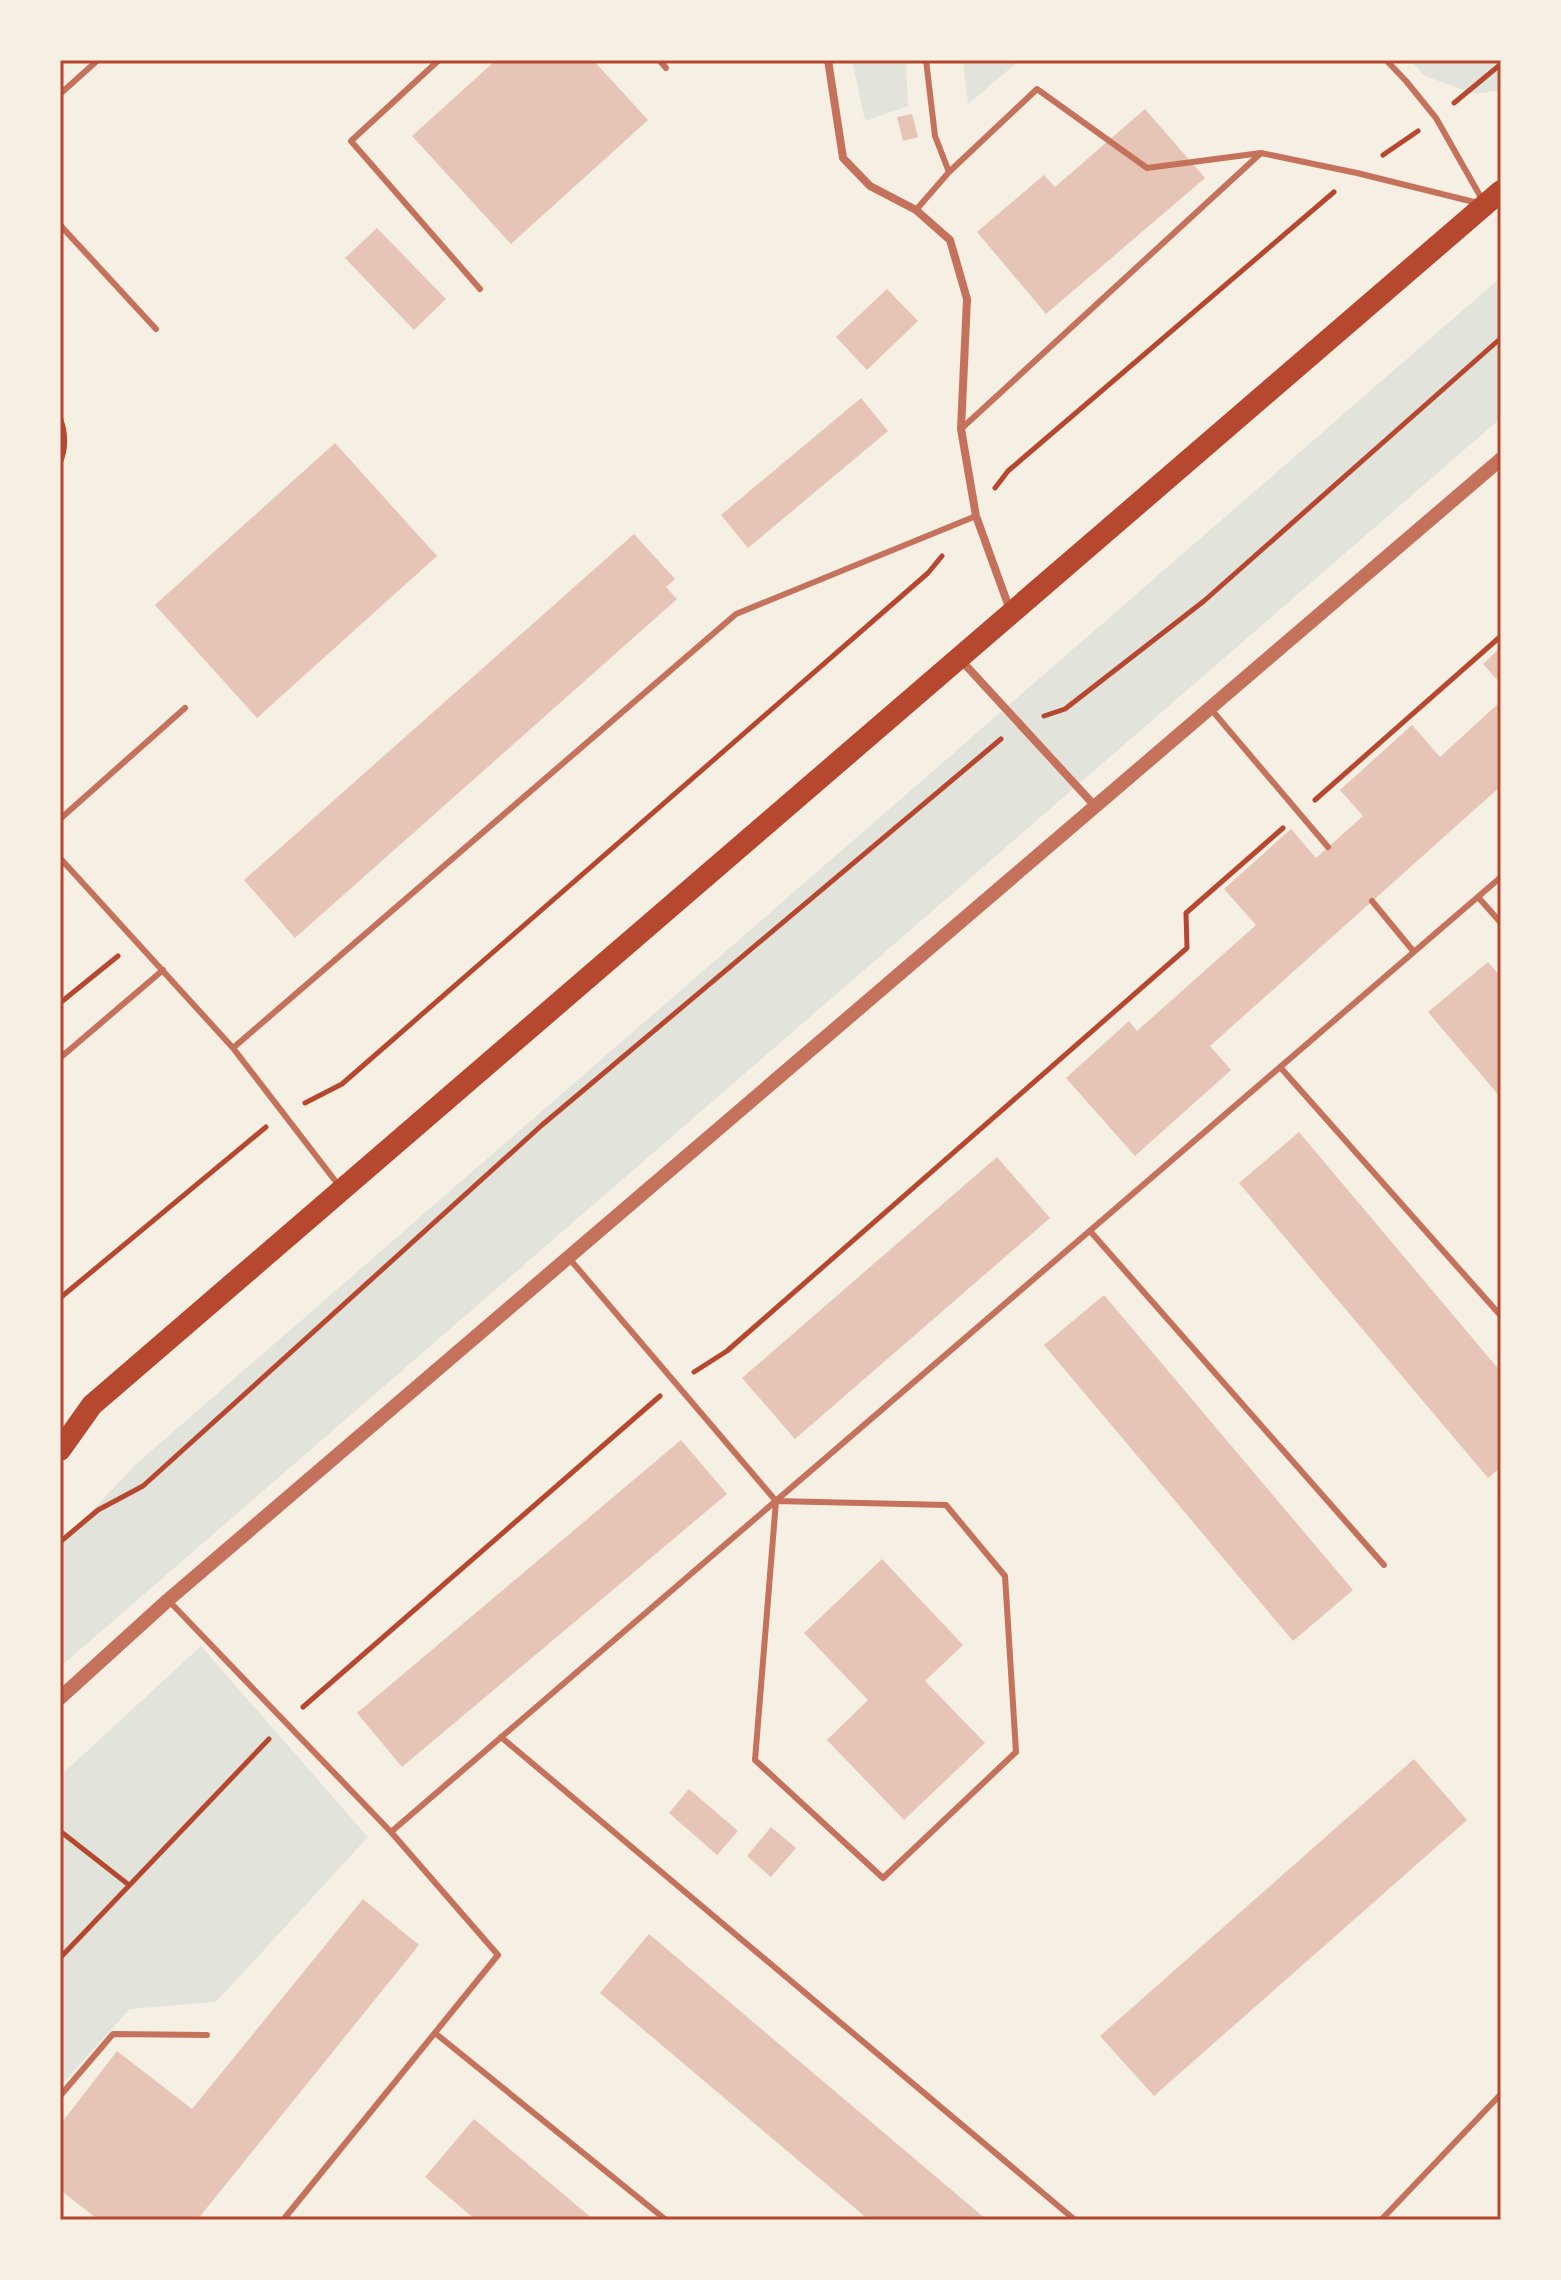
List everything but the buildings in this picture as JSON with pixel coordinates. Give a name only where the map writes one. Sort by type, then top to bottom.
[{"type":"highway","points":[[60,1450],[92,1405],[1493,198]]},
{"type":"highway","points":[[60,1421],[92,1405]]},
{"type":"street","points":[[828,60],[843,158],[870,186],[916,210],[950,240],[967,299],[961,429],[976,516],[1011,613]]},
{"type":"street","points":[[60,1698],[168,1600],[1499,464]]},
{"type":"street","points":[[959,658],[1095,806]]},
{"type":"lane","points":[[60,94],[98,60]]},
{"type":"lane","points":[[439,60],[351,141],[480,289]]},
{"type":"lane","points":[[659,60],[666,68]]},
{"type":"lane","points":[[926,60],[935,136],[949,172]]},
{"type":"lane","points":[[1386,60],[1436,118],[1493,198]]},
{"type":"lane","points":[[916,210],[949,172],[1037,89],[1147,168],[1261,153],[1493,198]]},
{"type":"lane","points":[[961,429],[1261,153]]},
{"type":"lane","points":[[60,225],[156,329]]},
{"type":"lane","points":[[233,1048],[736,614],[976,516]]},
{"type":"lane","points":[[60,819],[185,708]]},
{"type":"lane","points":[[1210,708],[1328,847]]},
{"type":"lane","points":[[60,858],[233,1048],[342,1190]]},
{"type":"lane","points":[[391,1832],[1501,877]]},
{"type":"lane","points":[[1478,897],[1501,923]]},
{"type":"lane","points":[[1372,901],[1414,952]]},
{"type":"lane","points":[[60,1058],[163,970]]},
{"type":"lane","points":[[1280,1067],[1501,1316]]},
{"type":"lane","points":[[1090,1231],[1384,1565]]},
{"type":"lane","points":[[568,1257],[776,1501],[755,1760],[883,1878],[1016,1752],[1005,1576],[946,1505],[776,1501]]},
{"type":"lane","points":[[168,1600],[391,1832],[498,1955],[283,2220]]},
{"type":"lane","points":[[501,1737],[1075,2220]]},
{"type":"lane","points":[[435,2033],[666,2220]]},
{"type":"lane","points":[[60,2096],[113,2034],[207,2035]]},
{"type":"lane","points":[[1381,2220],[1501,2094]]},
{"type":"path","points":[[60,1298],[247,1141],[284,1114],[342,1084],[928,573],[976,516],[1008,471],[1357,173],[1436,118],[1501,64]]},
{"type":"path","points":[[60,1542],[98,1510],[143,1486],[542,1125],[1019,724],[1065,709],[1204,601],[1501,338]]},
{"type":"path","points":[[60,417],[66,432],[65,453],[60,463]]},
{"type":"path","points":[[60,1958],[285,1722],[676,1383],[727,1351],[1187,948],[1186,913],[1501,636]]},
{"type":"path","points":[[60,1003],[136,941]]},
{"type":"path","points":[[60,1831],[129,1885]]},
{"type":"shaded area","points":[[852,60],[906,62],[908,106],[865,121]]},
{"type":"shaded area","points":[[963,60],[1020,60],[968,104]]},
{"type":"shaded area","points":[[1410,60],[1501,60],[1501,90],[1475,94],[1425,76]]},
{"type":"shaded area","points":[[1501,277],[1501,418],[60,1667],[60,1545],[135,1465]]},
{"type":"shaded area","points":[[201,1646],[368,1837],[216,2002],[130,2009],[60,2086],[60,1776]]}]
